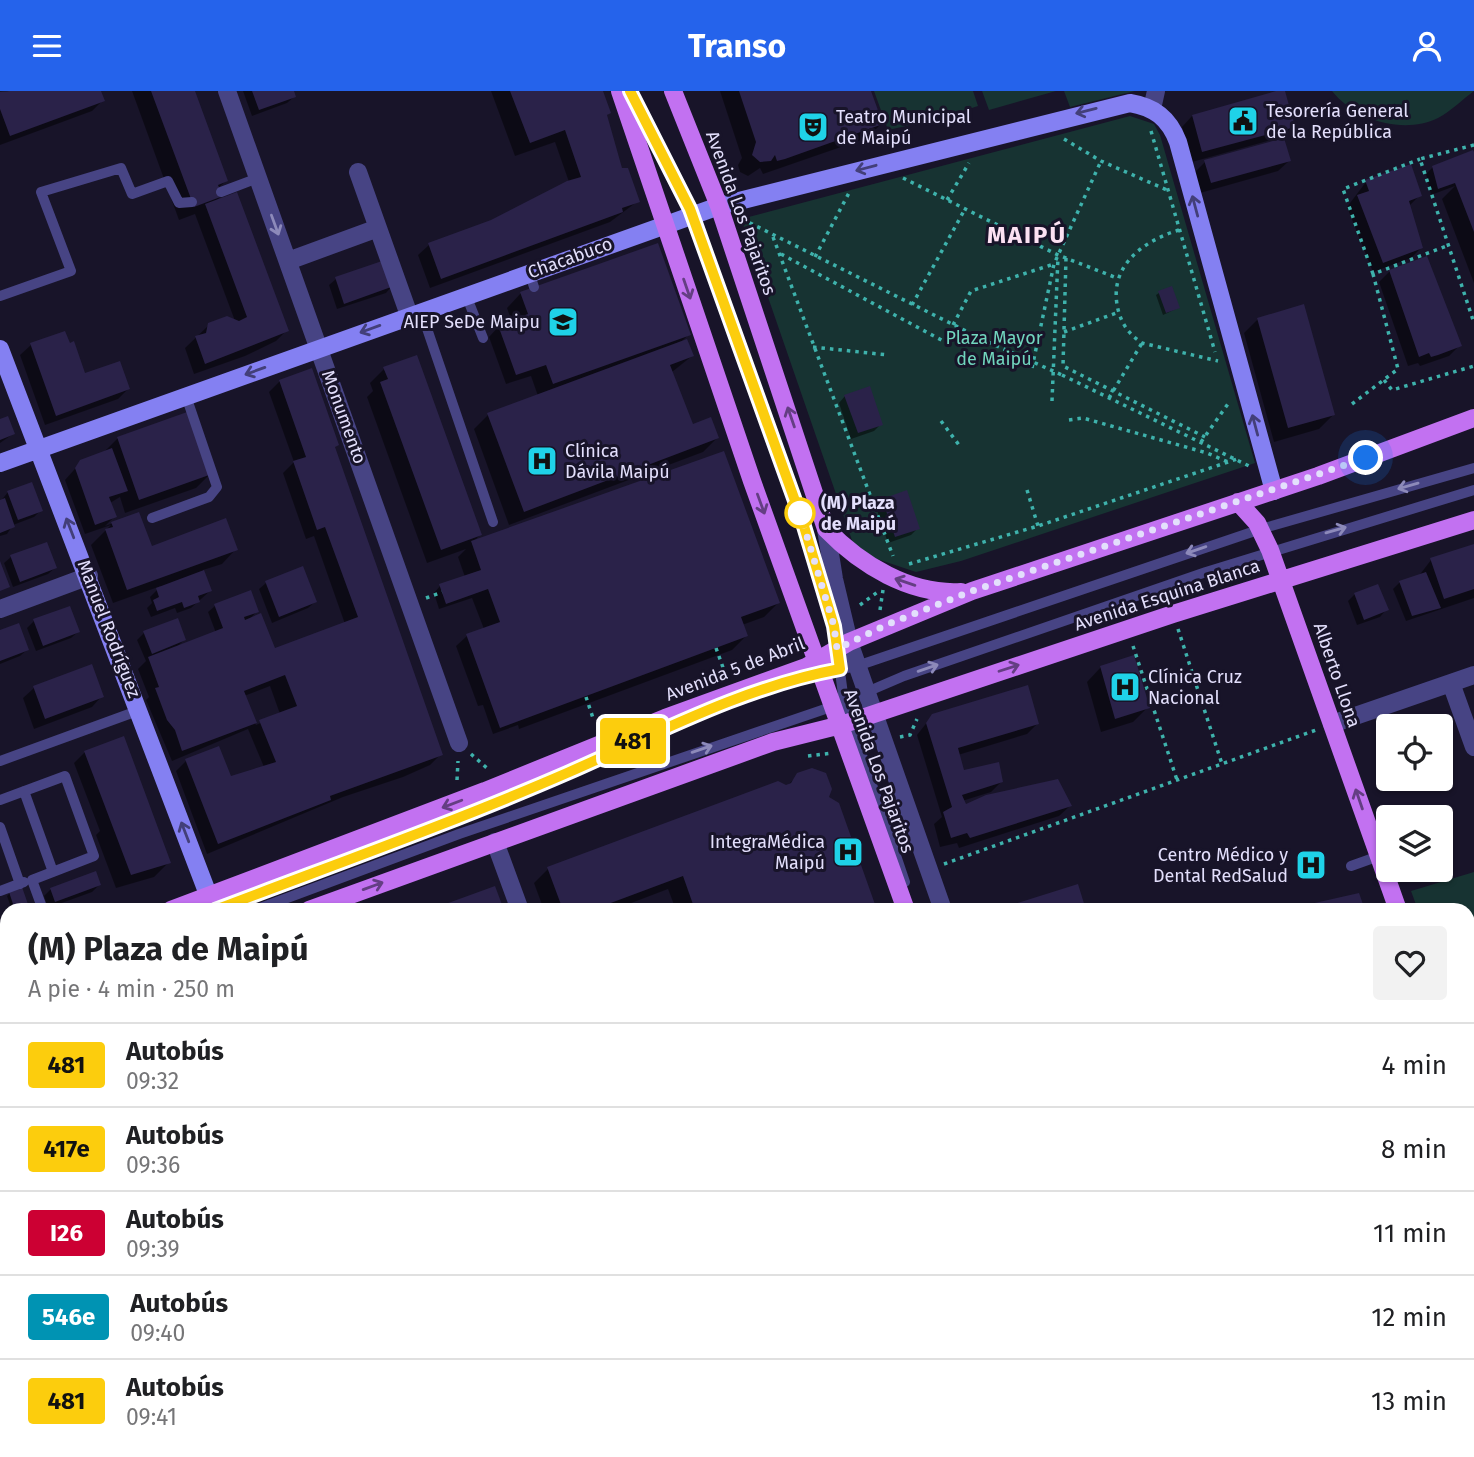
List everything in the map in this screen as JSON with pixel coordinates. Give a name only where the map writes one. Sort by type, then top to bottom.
[{"type":"main road","name":"Avenida Los Pajaritos","points":[[620,91],[752,481],[820,666],[840,701],[904,903]]},
{"type":"main road","name":"Avenida Los Pajaritos","points":[[673,91],[719,206],[827,529]]},
{"type":"main road","name":"Chacabuco","points":[[0,463],[466,295],[531,280],[665,224],[719,206],[1039,123],[1118,104],[1154,100]]},
{"type":"main road","points":[[1154,100],[1174,132],[1274,491]]},
{"type":"main road","name":"Manuel Rodríguez","points":[[0,349],[4,370],[40,449],[212,903]]},
{"type":"main road","name":"Avenida 5 de Abril","points":[[218,903],[820,666],[843,645],[972,591],[1274,491],[1474,418]]},
{"type":"main road","name":"Alberto Llona","points":[[1238,502],[1261,529],[1270,550],[1376,848]]},
{"type":"main road","name":"Avenida Esquina Blanca","points":[[875,713],[1173,614],[1474,520]]},
{"type":"main road","points":[[827,529],[856,556],[890,576],[929,589],[972,591]]},
{"type":"main road","points":[[328,903],[773,742],[875,713]]},
{"type":"main road","name":"Alberto Llona","points":[[1388,882],[1396,903]]},
{"type":"street","name":"Monumento","points":[[227,91],[459,743]]},
{"type":"street","points":[[358,172],[378,228],[415,313]]},
{"type":"street","points":[[288,261],[378,228]]},
{"type":"street","name":"Avenida Los Pajaritos","points":[[827,529],[848,668],[875,713],[941,903]]},
{"type":"street","points":[[0,609],[89,576]]},
{"type":"street","points":[[1332,724],[1474,675]]},
{"type":"street","points":[[1451,683],[1474,747]]},
{"type":"street","points":[[495,842],[517,903]]},
{"type":"lane","points":[[630,91],[680,184],[692,215],[803,523],[834,626],[843,645]]},
{"type":"lane","points":[[0,296],[71,271],[41,192],[121,167],[132,194],[169,181],[179,202],[192,202]]},
{"type":"lane","points":[[221,192],[258,179]]},
{"type":"lane","points":[[466,295],[483,338]]},
{"type":"lane","points":[[415,313],[493,522]]},
{"type":"lane","points":[[152,518],[209,497],[217,487],[186,396]]},
{"type":"lane","points":[[820,666],[848,668],[1261,529],[1474,468]]},
{"type":"lane","points":[[275,903],[459,834],[1270,550],[1474,490]]},
{"type":"lane","points":[[840,701],[848,668]]},
{"type":"lane","points":[[840,701],[848,668]]},
{"type":"lane","points":[[0,761],[140,710]]},
{"type":"lane","points":[[845,723],[912,903]]},
{"type":"lane","points":[[0,800],[65,776],[94,856],[0,891]]},
{"type":"lane","points":[[24,791],[53,872]]},
{"type":"lane","points":[[0,827],[20,884]]},
{"type":"lane","points":[[459,834],[495,842]]},
{"type":"lane","points":[[1351,866],[1376,857]]},
{"type":"lane","points":[[32,880],[40,903]]},
{"type":"path","points":[[1154,100],[1151,137],[1221,371]]},
{"type":"path","points":[[1039,123],[1101,161],[1167,190],[1191,191]]},
{"type":"path","points":[[947,200],[985,137]]},
{"type":"path","points":[[1352,404],[1398,369],[1373,274],[1343,189],[1420,159],[1474,145]]},
{"type":"path","points":[[1420,159],[1474,323]]},
{"type":"path","points":[[1032,368],[1054,264],[1101,161]]},
{"type":"path","points":[[815,257],[870,167],[947,200],[1058,255],[1116,278]]},
{"type":"path","points":[[719,206],[773,237],[912,305],[1237,459],[1248,465],[1274,491]]},
{"type":"path","points":[[912,305],[965,209]]},
{"type":"path","points":[[1179,230],[1160,236],[1133,255],[1116,278],[1119,312],[1131,335],[1142,342],[1218,361]]},
{"type":"path","points":[[773,237],[897,568],[1038,526],[1237,459]]},
{"type":"path","points":[[1373,274],[1449,245]]},
{"type":"path","points":[[779,253],[945,342]]},
{"type":"path","points":[[1052,401],[1058,255]]},
{"type":"path","points":[[1066,258],[1063,366],[1205,437]]},
{"type":"path","points":[[953,325],[971,291],[1054,264]]},
{"type":"path","points":[[1064,332],[1119,312]]},
{"type":"path","points":[[1109,398],[1142,342]]},
{"type":"path","points":[[813,347],[888,355]]},
{"type":"path","points":[[1384,380],[1392,390],[1474,366]]},
{"type":"path","points":[[1201,442],[1231,404],[1240,369]]},
{"type":"path","points":[[1227,391],[1231,404]]},
{"type":"path","points":[[1069,420],[1083,418],[1207,453],[1229,463]]},
{"type":"path","points":[[941,421],[959,445]]},
{"type":"path","points":[[1245,455],[1248,465]]},
{"type":"path","points":[[1027,491],[1038,526]]},
{"type":"path","points":[[1173,614],[1222,764]]},
{"type":"path","points":[[1128,629],[1177,780]]},
{"type":"path","points":[[716,648],[725,673]]},
{"type":"path","points":[[586,697],[594,721]]},
{"type":"path","points":[[929,870],[1332,724]]},
{"type":"green space","points":[[874,91],[973,91],[978,106],[938,119],[888,130]]},
{"type":"green space","points":[[982,91],[1056,91],[989,110]]},
{"type":"green space","points":[[1064,91],[1135,91],[1070,107]]},
{"type":"green space","points":[[1332,91],[1474,91],[1438,118],[1424,123],[1395,125],[1366,117],[1353,110]]},
{"type":"green space","name":"Plaza Mayor de Maipú","points":[[1130,116],[1154,124],[1160,135],[1255,463],[961,561],[916,572],[868,556],[854,546],[741,219]]},
{"type":"green space","points":[[1474,872],[1474,903],[1415,903],[1411,891],[1441,882],[1453,882],[1453,878]]},
{"type":"building","points":[[101,91],[105,101],[10,136],[0,109],[0,92]]},
{"type":"building","points":[[151,91],[195,91],[228,181],[218,185],[223,196],[194,207]]},
{"type":"building","points":[[252,91],[294,91],[296,97],[259,110]]},
{"type":"building","points":[[510,91],[603,91],[611,113],[607,115],[622,168],[628,168],[640,202],[622,208],[623,212],[441,279],[428,243],[491,220],[567,181],[581,177],[565,130],[530,143]]},
{"type":"building","name":"Teatro Municipal de Maipú","points":[[739,91],[871,91],[883,124],[785,159],[777,161],[775,155],[771,161],[760,162],[752,155],[756,142]]},
{"type":"building","name":"Tesorería General de la República","points":[[1276,91],[1285,91],[1295,127],[1202,152],[1192,115]]},
{"type":"building","points":[[1284,138],[1291,161],[1211,183],[1204,160]]},
{"type":"building","points":[[1473,150],[1474,232],[1455,183],[1438,189],[1432,166]]},
{"type":"building","points":[[1411,164],[1422,196],[1409,201],[1423,248],[1383,263],[1357,195],[1369,191],[1365,180]]},
{"type":"building","points":[[237,192],[289,331],[205,364],[195,336],[206,333],[208,323],[227,316],[239,321],[247,317],[205,204]]},
{"type":"building","points":[[658,243],[691,335],[553,384],[546,365],[516,375],[498,325],[528,314],[520,292]]},
{"type":"building","points":[[1427,256],[1462,346],[1431,357],[1429,353],[1419,357],[1389,270]]},
{"type":"building","points":[[385,260],[394,286],[344,304],[335,277]]},
{"type":"building","points":[[1172,286],[1180,308],[1166,313],[1158,291]]},
{"type":"building","points":[[1304,304],[1335,415],[1288,428],[1257,318]]},
{"type":"building","points":[[65,331],[70,343],[74,341],[85,373],[120,361],[130,389],[56,416],[30,343]]},
{"type":"building","points":[[687,339],[694,356],[670,365],[693,424],[711,417],[719,438],[524,512],[487,413]]},
{"type":"building","points":[[417,355],[482,535],[441,550],[380,382],[388,379],[383,367]]},
{"type":"building","points":[[312,368],[339,445],[335,447],[443,755],[330,796],[331,800],[218,844],[185,759],[219,746],[231,776],[276,762],[259,720],[297,706],[285,675],[244,691],[257,723],[182,751],[155,688],[159,687],[148,657],[223,628],[214,604],[251,590],[259,612],[244,617],[245,620],[261,613],[275,648],[358,617],[325,527],[317,530],[293,461],[306,457],[279,380]]},
{"type":"building","points":[[870,386],[883,425],[858,433],[844,395]]},
{"type":"building","points":[[190,411],[212,474],[139,500],[117,437]]},
{"type":"building","points":[[8,416],[15,434],[0,440],[0,419]]},
{"type":"building","points":[[112,448],[128,491],[109,497],[117,517],[95,525],[75,468],[80,460]]},
{"type":"building","points":[[724,451],[780,603],[741,617],[748,636],[500,728],[466,634],[500,622],[488,589],[446,604],[439,584],[481,570],[471,541]]},
{"type":"building","points":[[32,482],[43,511],[18,520],[7,491]]},
{"type":"building","points":[[907,490],[920,529],[895,537],[882,499]]},
{"type":"building","points":[[5,498],[15,527],[0,533],[0,500]]},
{"type":"building","points":[[139,512],[152,546],[226,518],[238,550],[127,590],[105,529],[113,527],[111,522]]},
{"type":"building","points":[[47,542],[57,568],[20,582],[10,555]]},
{"type":"building","points":[[1474,544],[1474,589],[1444,599],[1430,558]]},
{"type":"building","points":[[0,561],[10,587],[0,591]]},
{"type":"building","points":[[303,566],[317,602],[279,617],[265,581]]},
{"type":"building","points":[[204,570],[212,591],[198,596],[200,602],[184,608],[182,602],[157,611],[153,600],[159,597],[156,588]]},
{"type":"building","points":[[1426,572],[1441,608],[1412,616],[1399,581]]},
{"type":"building","points":[[1378,584],[1389,610],[1364,620],[1354,593]]},
{"type":"building","points":[[70,606],[80,632],[43,646],[33,619]]},
{"type":"building","points":[[178,618],[186,640],[152,654],[143,631]]},
{"type":"building","points":[[19,623],[29,650],[0,661],[0,630]]},
{"type":"building","name":"Clínica Cruz Nacional","points":[[1134,655],[1150,708],[1115,719],[1100,666]]},
{"type":"building","points":[[92,664],[104,697],[45,719],[33,686]]},
{"type":"building","points":[[1028,685],[1039,724],[958,748],[964,770],[999,762],[1003,782],[962,795],[966,804],[986,795],[1058,779],[1072,806],[970,838],[967,833],[951,838],[943,812],[952,807],[926,723],[932,714]]},
{"type":"building","points":[[124,736],[171,863],[131,875],[84,751]]},
{"type":"building","points":[[812,768],[826,773],[832,789],[829,797],[839,803],[875,903],[693,903],[683,876],[611,903],[560,903],[547,867],[778,781],[786,785],[791,783],[797,773]]},
{"type":"building","points":[[96,871],[101,885],[55,902],[50,888]]},
{"type":"building","points":[[1078,884],[1084,903],[1018,903]]},
{"type":"building","points":[[495,886],[501,903],[448,903]]},
{"type":"building","points":[[22,887],[28,903],[13,903],[9,892]]},
{"type":"building","points":[[1359,893],[1363,903],[1315,903]]},
{"type":"bus line","name":"481","points":[[233,903],[512,796],[635,740],[752,693],[806,675],[840,669],[834,626],[803,523],[690,209],[680,184],[630,91]]},
{"type":"place","name":"Tesorería General de la República","points":[[1243,121]]},
{"type":"place","name":"Teatro Municipal de Maipú","points":[[813,127]]},
{"type":"place","name":"AIEP SeDe Maipu","points":[[563,322]]},
{"type":"place","name":"Clínica Dávila Maipú","points":[[542,461]]},
{"type":"place","name":"(M) Plaza de Maipú","points":[[800,513]]},
{"type":"place","name":"Clínica Cruz Nacional","points":[[1125,687]]},
{"type":"place","name":"IntegraMédica Maipú","points":[[848,852]]},
{"type":"place","name":"Centro Médico y Dental RedSalud","points":[[1311,865]]},
{"type":"district","name":"MAIPÚ","points":[[1027,235]]},
{"type":"route","points":[[800,513],[834,626],[837,649],[886,625],[972,591],[1366,458]]}]
